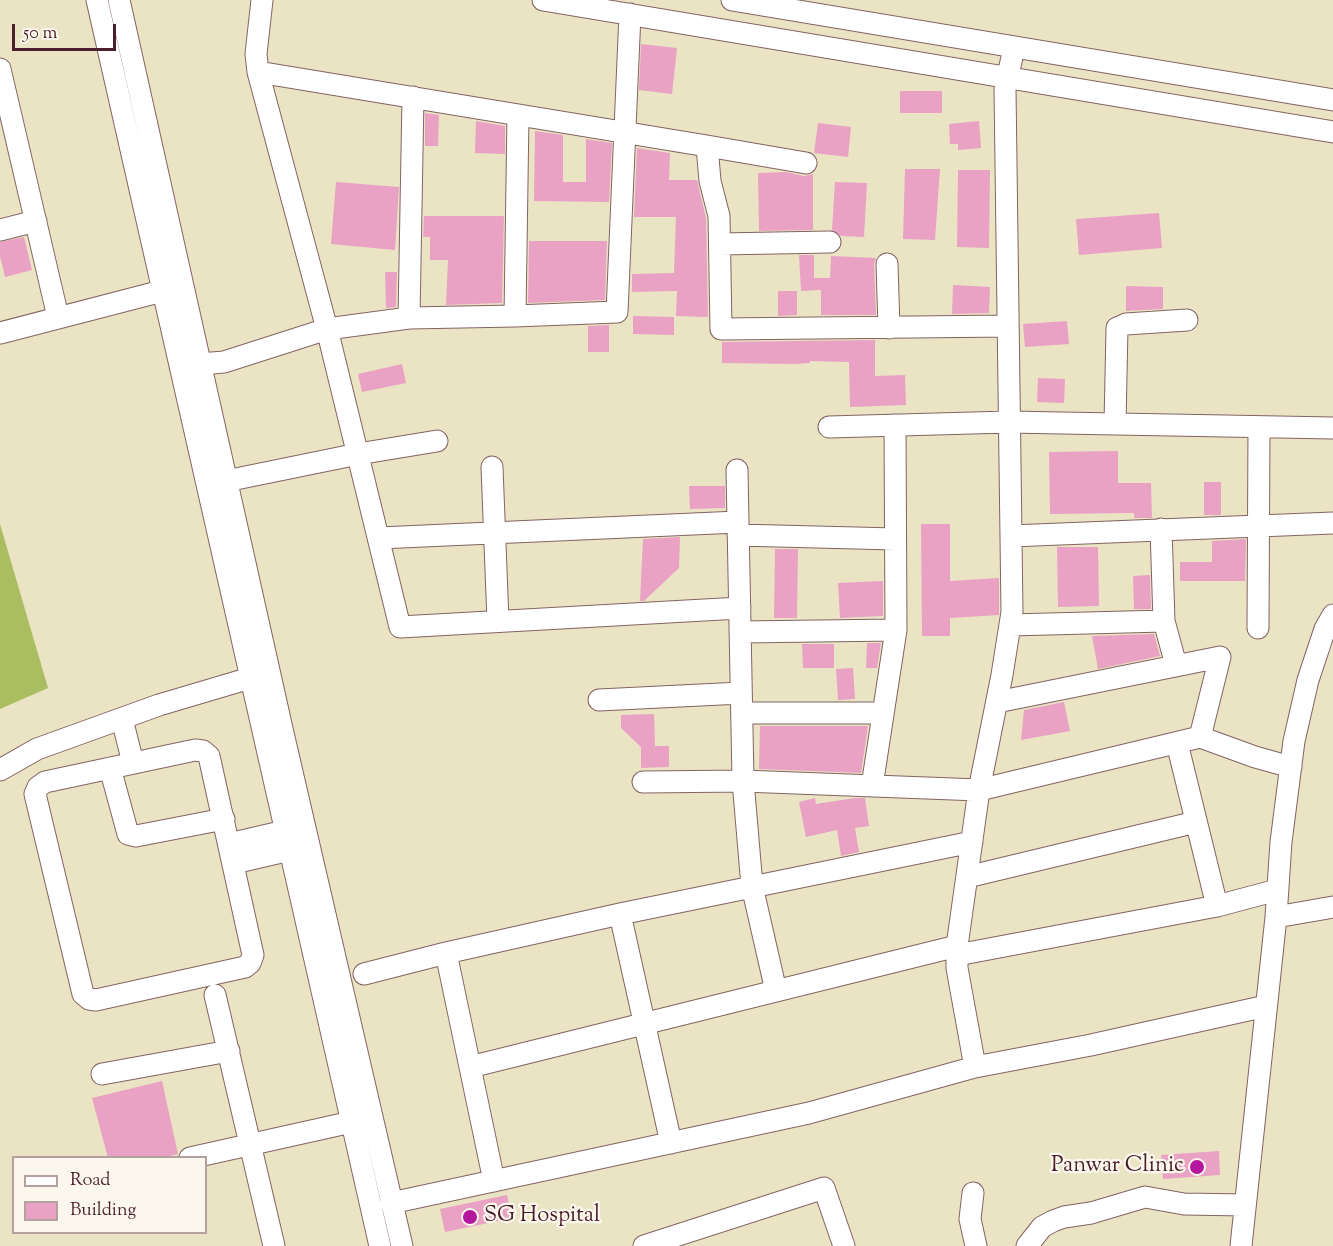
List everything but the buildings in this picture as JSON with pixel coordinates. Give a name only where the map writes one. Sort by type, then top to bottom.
[{"type":"street","points":[[97,0],[162,291],[260,677],[362,1120],[380,1246]]},
{"type":"street","points":[[119,0],[226,481],[288,841],[362,1120],[392,1203],[402,1246]]},
{"type":"street","points":[[262,0],[255,54],[258,72],[327,329],[400,627],[740,608]]},
{"type":"street","points":[[543,0],[601,5],[630,15],[1333,132]]},
{"type":"street","points":[[737,0],[1333,100]]},
{"type":"street","points":[[200,364],[224,362],[327,329],[409,318],[616,312],[630,15]]},
{"type":"street","points":[[975,1067],[957,968],[957,950],[979,790],[1012,612],[1005,89],[1014,48]]},
{"type":"street","points":[[0,69],[7,125],[36,221],[57,317]]},
{"type":"street","points":[[258,72],[806,163]]},
{"type":"street","points":[[409,318],[414,97]]},
{"type":"street","points":[[515,316],[518,115]]},
{"type":"street","points":[[707,146],[710,181],[719,216],[721,328],[1008,327]]},
{"type":"street","points":[[0,230],[36,221]]},
{"type":"street","points":[[720,244],[830,242]]},
{"type":"street","points":[[887,264],[889,328]]},
{"type":"street","points":[[0,333],[162,291]]},
{"type":"street","points":[[1115,424],[1117,328],[1126,324],[1187,320]]},
{"type":"street","points":[[829,427],[1008,422],[1333,428]]},
{"type":"street","points":[[872,786],[896,630],[895,425]]},
{"type":"street","points":[[1258,628],[1259,427]]},
{"type":"street","points":[[226,481],[358,454],[437,441]]},
{"type":"street","points":[[492,467],[498,621]]},
{"type":"street","points":[[737,470],[743,781],[752,886],[776,991]]},
{"type":"street","points":[[1011,536],[1333,523]]},
{"type":"street","points":[[379,538],[493,532],[738,528],[895,538]]},
{"type":"street","points":[[1161,529],[1164,621],[1176,665]]},
{"type":"street","points":[[1241,1246],[1276,917],[1281,842],[1294,741],[1308,680],[1325,629],[1333,615]]},
{"type":"street","points":[[1010,625],[1164,621]]},
{"type":"street","points":[[740,632],[896,630]]},
{"type":"street","points":[[997,702],[1220,657],[1200,737]]},
{"type":"street","points":[[0,770],[38,749],[122,718],[260,677]]},
{"type":"street","points":[[599,700],[741,703],[883,713]]},
{"type":"street","points":[[122,718],[133,763]]},
{"type":"street","points":[[643,782],[743,781],[979,790],[1200,737],[1291,767]]},
{"type":"street","points":[[1177,743],[1217,906]]},
{"type":"street","points":[[195,750],[203,751],[209,756],[253,955],[250,963],[245,967],[96,1000],[89,999],[83,994],[35,794],[38,787],[45,782],[110,768],[195,750]]},
{"type":"street","points":[[110,768],[128,834],[136,836],[224,819]]},
{"type":"street","points":[[967,877],[1196,822]]},
{"type":"street","points":[[232,853],[288,841]]},
{"type":"street","points":[[364,974],[620,914],[972,842]]},
{"type":"street","points":[[470,1066],[776,991],[957,950],[1217,906],[1277,890]]},
{"type":"street","points":[[1276,917],[1333,907]]},
{"type":"street","points":[[620,914],[670,1143]]},
{"type":"street","points":[[446,953],[494,1181]]},
{"type":"street","points":[[215,995],[274,1246]]},
{"type":"street","points":[[392,1203],[809,1113],[975,1067],[1091,1045],[1266,1006]]},
{"type":"street","points":[[102,1074],[229,1051]]},
{"type":"street","points":[[198,1156],[362,1120]]},
{"type":"street","points":[[644,1246],[824,1188],[844,1246]]},
{"type":"street","points":[[973,1193],[970,1219],[976,1246]]},
{"type":"street","points":[[1027,1246],[1042,1227],[1053,1221],[1091,1213],[1145,1197],[1184,1204],[1245,1205]]},
{"type":"green space","points":[[0,524],[48,688],[0,709]]},
{"type":"place","name":"Panwar Clinic","points":[[1197,1167]]},
{"type":"place","name":"SG Hospital","points":[[470,1217]]}]
